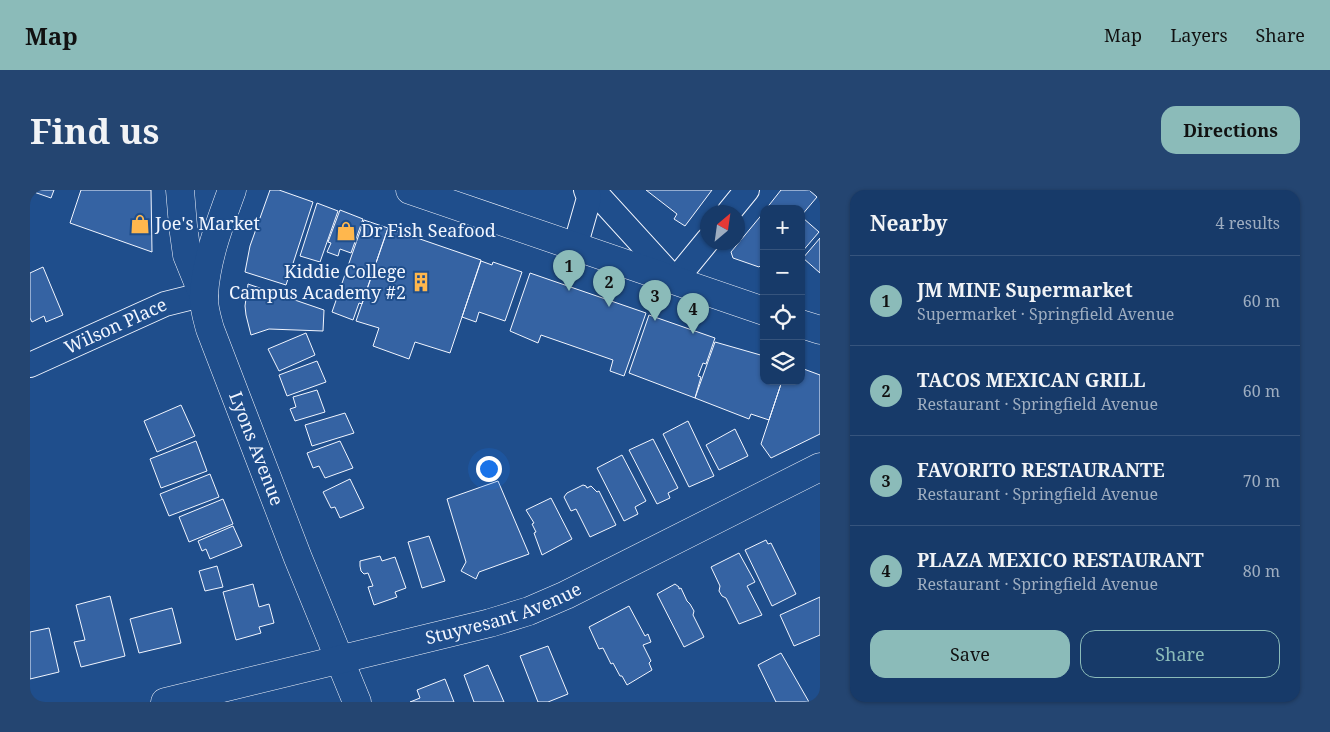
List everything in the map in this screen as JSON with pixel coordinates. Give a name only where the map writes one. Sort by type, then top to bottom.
[{"type":"main road","points":[[180,190],[187,255],[204,297]]},
{"type":"main road","name":"Lyons Avenue","points":[[232,190],[207,272],[204,297],[206,312],[215,344],[356,702]]},
{"type":"main road","points":[[410,190],[760,310]]},
{"type":"main road","points":[[805,325],[820,330]]},
{"type":"main road","name":"Stuyvesant Avenue","points":[[164,702],[490,623],[530,611],[566,595],[820,467]]},
{"type":"street","points":[[575,247],[589,198],[586,190]]},
{"type":"street","points":[[593,190],[676,282],[700,250]]},
{"type":"street","points":[[735,205],[747,190]]},
{"type":"street","name":"Wilson Place","points":[[30,364],[165,304],[204,297]]},
{"type":"building","points":[[32,190],[54,190],[51,198]]},
{"type":"building","points":[[81,190],[151,190],[152,252],[70,223]]},
{"type":"building","points":[[270,190],[279,190],[313,202],[286,285],[245,272],[250,246]]},
{"type":"building","points":[[646,190],[712,190],[685,226],[674,219],[677,214]]},
{"type":"building","points":[[781,190],[809,190],[817,197],[805,211],[805,205],[769,205]]},
{"type":"building","points":[[317,203],[338,211],[320,262],[300,256]]},
{"type":"building","name":"Dr Fish Seafood","points":[[340,210],[363,219],[351,253],[340,249],[338,256],[327,252],[331,243],[328,242]]},
{"type":"building","points":[[760,217],[759,267],[733,258],[731,252],[733,250],[745,250],[745,235]]},
{"type":"building","points":[[364,220],[388,228],[362,304],[359,303],[353,320],[332,312]]},
{"type":"building","points":[[805,220],[819,232],[805,248]]},
{"type":"building","name":"Kiddie College Campus Academy #2","points":[[388,228],[481,260],[450,353],[415,342],[409,359],[373,346],[379,328],[356,321]]},
{"type":"building","points":[[820,238],[820,273],[805,260],[805,256]]},
{"type":"building","points":[[481,261],[492,265],[493,262],[522,272],[505,321],[479,312],[476,322],[462,317]]},
{"type":"building","points":[[43,267],[63,315],[46,322],[44,316],[32,322],[30,318],[30,273]]},
{"type":"building","points":[[530,273],[646,313],[624,376],[610,371],[613,360],[541,335],[538,343],[510,331]]},
{"type":"building","points":[[248,284],[324,310],[323,331],[269,329],[251,335],[245,306]]},
{"type":"building","points":[[649,315],[715,338],[706,364],[703,363],[698,376],[701,377],[695,398],[629,373]]},
{"type":"building","points":[[306,333],[315,355],[279,371],[268,349]]},
{"type":"building","points":[[715,342],[760,355],[760,385],[781,385],[769,420],[751,414],[749,419],[695,398]]},
{"type":"building","points":[[317,361],[326,382],[287,396],[279,375]]},
{"type":"building","points":[[805,369],[820,375],[820,434],[771,458],[761,444],[781,385],[805,385]]},
{"type":"building","points":[[317,390],[325,412],[295,421],[290,409],[296,407],[293,397]]},
{"type":"building","points":[[181,405],[195,436],[157,452],[144,421]]},
{"type":"building","points":[[345,413],[354,433],[312,446],[305,425]]},
{"type":"building","points":[[688,421],[714,476],[689,487],[663,434]]},
{"type":"building","points":[[735,429],[748,456],[719,470],[706,445]]},
{"type":"building","points":[[653,439],[678,488],[668,493],[670,498],[657,504],[629,450]]},
{"type":"building","points":[[196,441],[207,471],[161,488],[150,459]]},
{"type":"building","points":[[340,441],[353,468],[325,478],[319,466],[313,468],[307,453]]},
{"type":"building","points":[[622,455],[646,501],[635,507],[638,514],[624,521],[597,468]]},
{"type":"building","points":[[210,474],[219,497],[169,516],[160,494]]},
{"type":"building","points":[[350,479],[364,508],[340,518],[335,507],[331,508],[323,492]]},
{"type":"building","points":[[498,481],[529,554],[479,572],[476,579],[461,571],[466,562],[447,499]]},
{"type":"building","points":[[583,485],[587,488],[591,486],[597,492],[599,491],[616,525],[590,537],[576,509],[571,511],[564,497],[567,493]]},
{"type":"building","points":[[551,498],[572,539],[542,555],[534,533],[536,532],[532,524],[534,523],[526,510]]},
{"type":"building","points":[[223,499],[233,524],[189,542],[179,517]]},
{"type":"building","points":[[233,526],[242,546],[210,559],[206,549],[202,551],[198,541]]},
{"type":"building","points":[[429,536],[445,581],[422,588],[408,542]]},
{"type":"building","points":[[766,540],[768,544],[771,543],[796,594],[772,606],[745,550]]},
{"type":"building","points":[[739,553],[755,582],[747,586],[762,615],[739,624],[726,598],[719,591],[720,586],[711,567]]},
{"type":"building","points":[[380,556],[382,561],[395,557],[406,588],[395,592],[397,597],[374,605],[368,587],[373,586],[368,573],[364,574],[361,571],[360,561]]},
{"type":"building","points":[[217,566],[223,587],[205,591],[199,571]]},
{"type":"building","points":[[253,584],[259,607],[269,604],[274,623],[259,627],[261,633],[236,640],[223,592]]},
{"type":"building","points":[[675,584],[679,589],[681,588],[694,611],[693,615],[704,637],[684,647],[657,594]]},
{"type":"building","points":[[110,596],[125,656],[81,667],[74,642],[85,640],[76,605]]},
{"type":"building","points":[[820,597],[820,635],[794,646],[780,615]]},
{"type":"building","points":[[629,606],[645,636],[648,634],[651,642],[643,645],[651,661],[649,663],[652,670],[627,685],[613,663],[611,664],[603,648],[599,649],[589,627]]},
{"type":"building","points":[[172,608],[181,643],[139,653],[130,619]]},
{"type":"building","points":[[49,628],[59,672],[30,679],[30,632]]},
{"type":"building","points":[[548,646],[568,694],[548,702],[538,702],[520,656]]},
{"type":"building","points":[[781,653],[809,702],[776,702],[758,665]]},
{"type":"building","points":[[488,665],[504,702],[474,702],[464,675]]},
{"type":"building","points":[[445,679],[454,702],[410,702],[420,698],[417,690]]},
{"type":"place","name":"Joe's Market","points":[[140,224]]},
{"type":"place","name":"Dr Fish Seafood","points":[[346,231]]},
{"type":"place","name":"Kiddie College Campus Academy #2","points":[[421,282]]},
{"type":"place","name":"JM MINE Supermarket","points":[[569,291]]},
{"type":"place","name":"TACOS MEXICAN GRILL","points":[[609,307]]},
{"type":"place","name":"FAVORITO RESTAURANTE","points":[[655,321]]},
{"type":"place","name":"PLAZA MEXICO RESTAURANT","points":[[693,334]]}]
